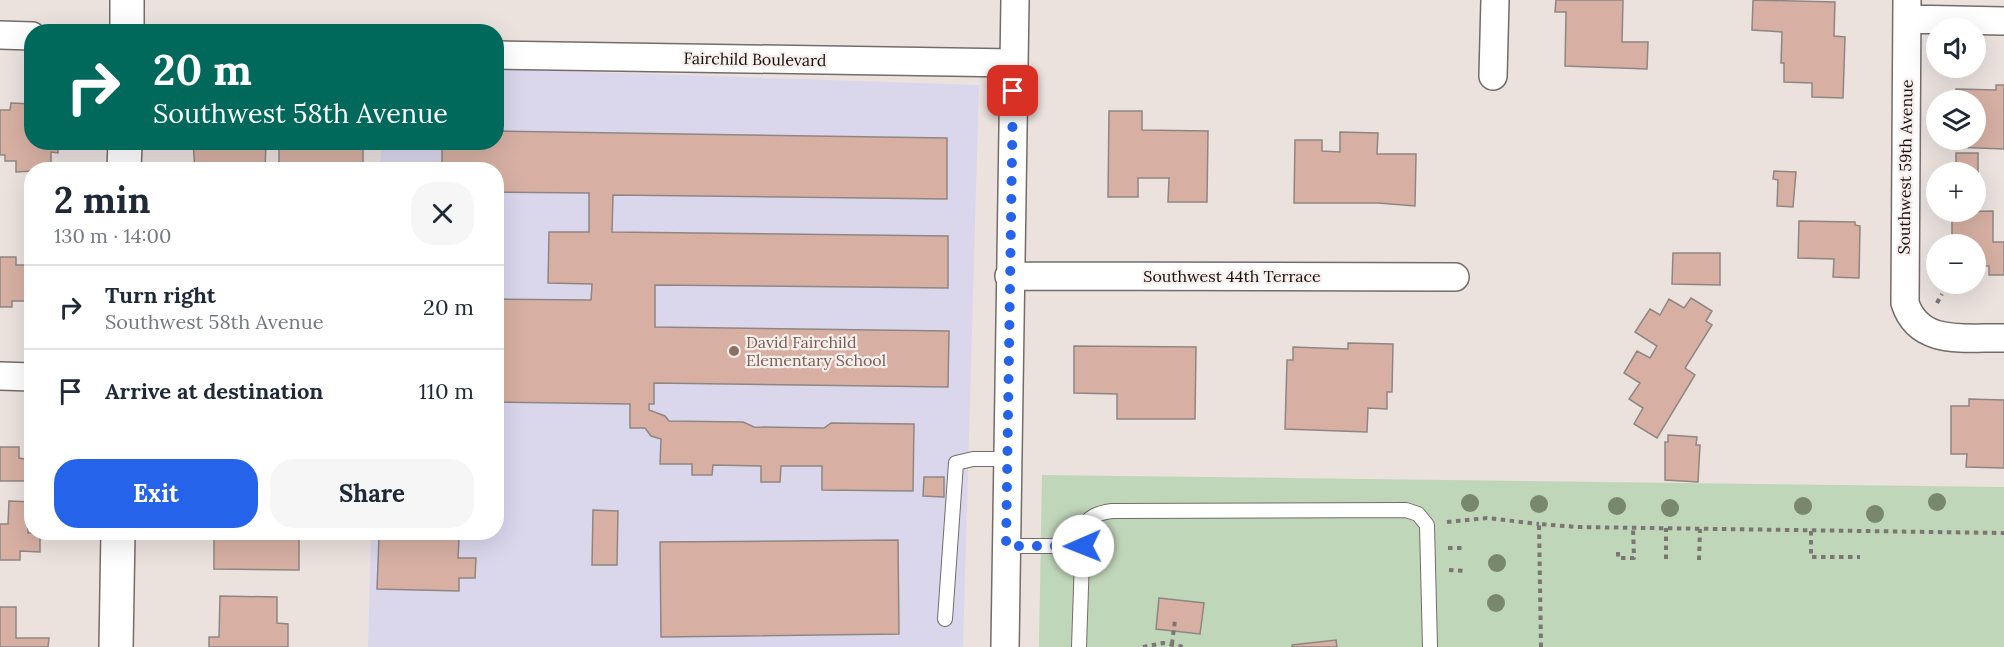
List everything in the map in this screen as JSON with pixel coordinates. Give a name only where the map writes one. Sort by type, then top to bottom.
[{"type":"main road","points":[[127,0],[127,24]]},
{"type":"main road","points":[[116,647],[118,540]]},
{"type":"street","points":[[1005,647],[1009,276],[1016,0]]},
{"type":"street","points":[[1493,76],[1495,0]]},
{"type":"street","points":[[1907,10],[2004,21]]},
{"type":"street","name":"Southwest 59th Avenue","points":[[1907,10],[1904,296],[1910,316],[1920,328],[1929,334],[1944,337],[2004,338]]},
{"type":"street","points":[[0,35],[24,36]]},
{"type":"street","name":"Fairchild Boulevard","points":[[504,55],[1014,63]]},
{"type":"street","name":"Southwest 44th Terrace","points":[[1009,276],[1455,277]]},
{"type":"street","points":[[0,376],[24,377]]},
{"type":"lane","points":[[945,619],[956,463],[973,459],[1007,459]]},
{"type":"lane","points":[[1079,647],[1086,522],[1102,512],[1406,510],[1418,514],[1427,525],[1430,647]]},
{"type":"lane","points":[[1006,546],[1083,546]]},
{"type":"path","points":[[1451,521],[1487,518],[1539,524],[1633,528],[2004,533]]},
{"type":"path","points":[[1539,524],[1541,647]]},
{"type":"path","points":[[1618,552],[1618,558],[1634,558],[1633,528]]},
{"type":"path","points":[[1666,528],[1666,560]]},
{"type":"path","points":[[1699,560],[1700,529]]},
{"type":"path","points":[[1811,531],[1811,556],[1860,557]]},
{"type":"path","points":[[1442,548],[1465,548]]},
{"type":"path","points":[[1442,570],[1466,571]]},
{"type":"path","points":[[1172,644],[1175,620]]},
{"type":"path","points":[[1143,647],[1172,644],[1180,646]]},
{"type":"shaded area","name":"David Fairchild Elementary School","points":[[504,69],[979,85],[963,647],[368,647],[371,540],[504,540],[504,162],[380,162],[381,150],[504,150]]},
{"type":"green space","points":[[1042,475],[2004,487],[2004,647],[1039,647]]},
{"type":"building","points":[[1556,0],[1623,0],[1622,42],[1648,42],[1647,69],[1565,66],[1566,12],[1555,12]]},
{"type":"building","points":[[1753,0],[1835,2],[1834,36],[1845,37],[1843,98],[1812,97],[1812,83],[1784,82],[1784,63],[1781,63],[1782,32],[1752,30]]},
{"type":"building","points":[[1996,85],[2004,85],[2004,149],[1986,148],[1986,90],[1956,90],[1956,89],[1996,90]]},
{"type":"building","points":[[11,103],[24,104],[24,150],[58,150],[58,153],[51,152],[51,162],[24,162],[24,172],[16,172],[16,161],[5,161],[5,155],[0,155],[0,110],[10,110]]},
{"type":"building","points":[[1109,111],[1142,111],[1142,130],[1208,131],[1207,202],[1168,202],[1169,178],[1138,178],[1138,197],[1108,197]]},
{"type":"building","name":"David Fairchild Elementary School","points":[[504,131],[947,138],[947,199],[613,195],[612,232],[948,236],[948,288],[655,285],[655,327],[949,331],[948,387],[654,383],[654,404],[649,404],[649,410],[665,416],[669,421],[743,422],[754,427],[824,428],[831,423],[914,424],[913,491],[822,490],[822,466],[781,466],[780,482],[761,482],[761,466],[713,465],[712,475],[692,475],[692,464],[660,464],[661,439],[651,436],[645,428],[630,428],[630,404],[504,402],[504,299],[591,300],[592,284],[548,283],[549,232],[589,232],[589,193],[504,192],[504,162],[442,162],[442,150],[504,150]]},
{"type":"building","points":[[1340,132],[1378,133],[1377,154],[1416,154],[1415,206],[1378,203],[1294,203],[1295,140],[1322,140],[1322,151],[1340,152]]},
{"type":"building","points":[[194,150],[266,150],[265,162],[194,162]]},
{"type":"building","points":[[279,150],[363,150],[363,162],[279,162]]},
{"type":"building","points":[[1956,153],[1978,153],[1978,162],[1956,162]]},
{"type":"building","points":[[1774,171],[1796,172],[1793,207],[1777,206],[1778,180],[1773,179]]},
{"type":"building","points":[[1986,211],[1993,211],[1993,242],[2004,242],[2004,275],[1989,275],[1989,266],[1986,266],[1986,234],[1952,234],[1952,222],[1986,222]]},
{"type":"building","points":[[1799,221],[1855,222],[1855,225],[1860,226],[1859,278],[1833,277],[1834,259],[1798,258]]},
{"type":"building","points":[[1673,253],[1720,253],[1720,285],[1672,284]]},
{"type":"building","points":[[0,257],[16,257],[16,265],[24,265],[24,301],[12,301],[12,307],[0,307]]},
{"type":"building","points":[[1691,298],[1712,311],[1706,321],[1712,325],[1685,368],[1695,375],[1657,438],[1634,424],[1643,408],[1629,399],[1640,383],[1624,373],[1637,351],[1650,358],[1657,346],[1635,332],[1650,309],[1660,315],[1669,299],[1684,308]]},
{"type":"building","points":[[1348,343],[1393,344],[1392,392],[1387,392],[1387,409],[1368,408],[1367,432],[1285,429],[1287,360],[1293,360],[1293,347],[1348,349]]},
{"type":"building","points":[[1074,346],[1196,347],[1195,419],[1117,419],[1117,394],[1074,393]]},
{"type":"building","points":[[1969,399],[2004,400],[2004,468],[1966,467],[1967,454],[1951,454],[1951,406],[1969,406]]},
{"type":"building","points":[[1668,435],[1697,437],[1696,445],[1700,445],[1698,482],[1665,480],[1665,442],[1668,442]]},
{"type":"building","points":[[0,447],[19,447],[19,458],[24,459],[24,481],[0,481]]},
{"type":"building","points":[[924,477],[944,477],[944,497],[923,496]]},
{"type":"building","points":[[9,501],[24,502],[24,540],[40,540],[40,552],[20,551],[20,560],[0,560],[0,524],[8,524]]},
{"type":"building","points":[[593,510],[618,511],[617,565],[592,565]]},
{"type":"building","points":[[214,540],[299,540],[299,570],[214,569]]},
{"type":"building","points":[[379,540],[459,540],[458,558],[476,558],[475,578],[459,578],[459,591],[377,589]]},
{"type":"building","points":[[898,540],[899,634],[661,637],[660,542]]},
{"type":"building","points":[[220,596],[277,597],[277,623],[288,624],[288,647],[209,647],[209,637],[219,637]]},
{"type":"building","points":[[1159,598],[1204,603],[1200,634],[1156,629]]},
{"type":"building","points":[[0,607],[16,607],[16,638],[49,638],[48,647],[0,647]]},
{"type":"building","points":[[1336,640],[1337,647],[1292,647],[1292,645]]},
{"type":"place","name":"David Fairchild Elementary School","points":[[734,351]]},
{"type":"route","points":[[1013,91],[1006,546],[1083,546]]}]
